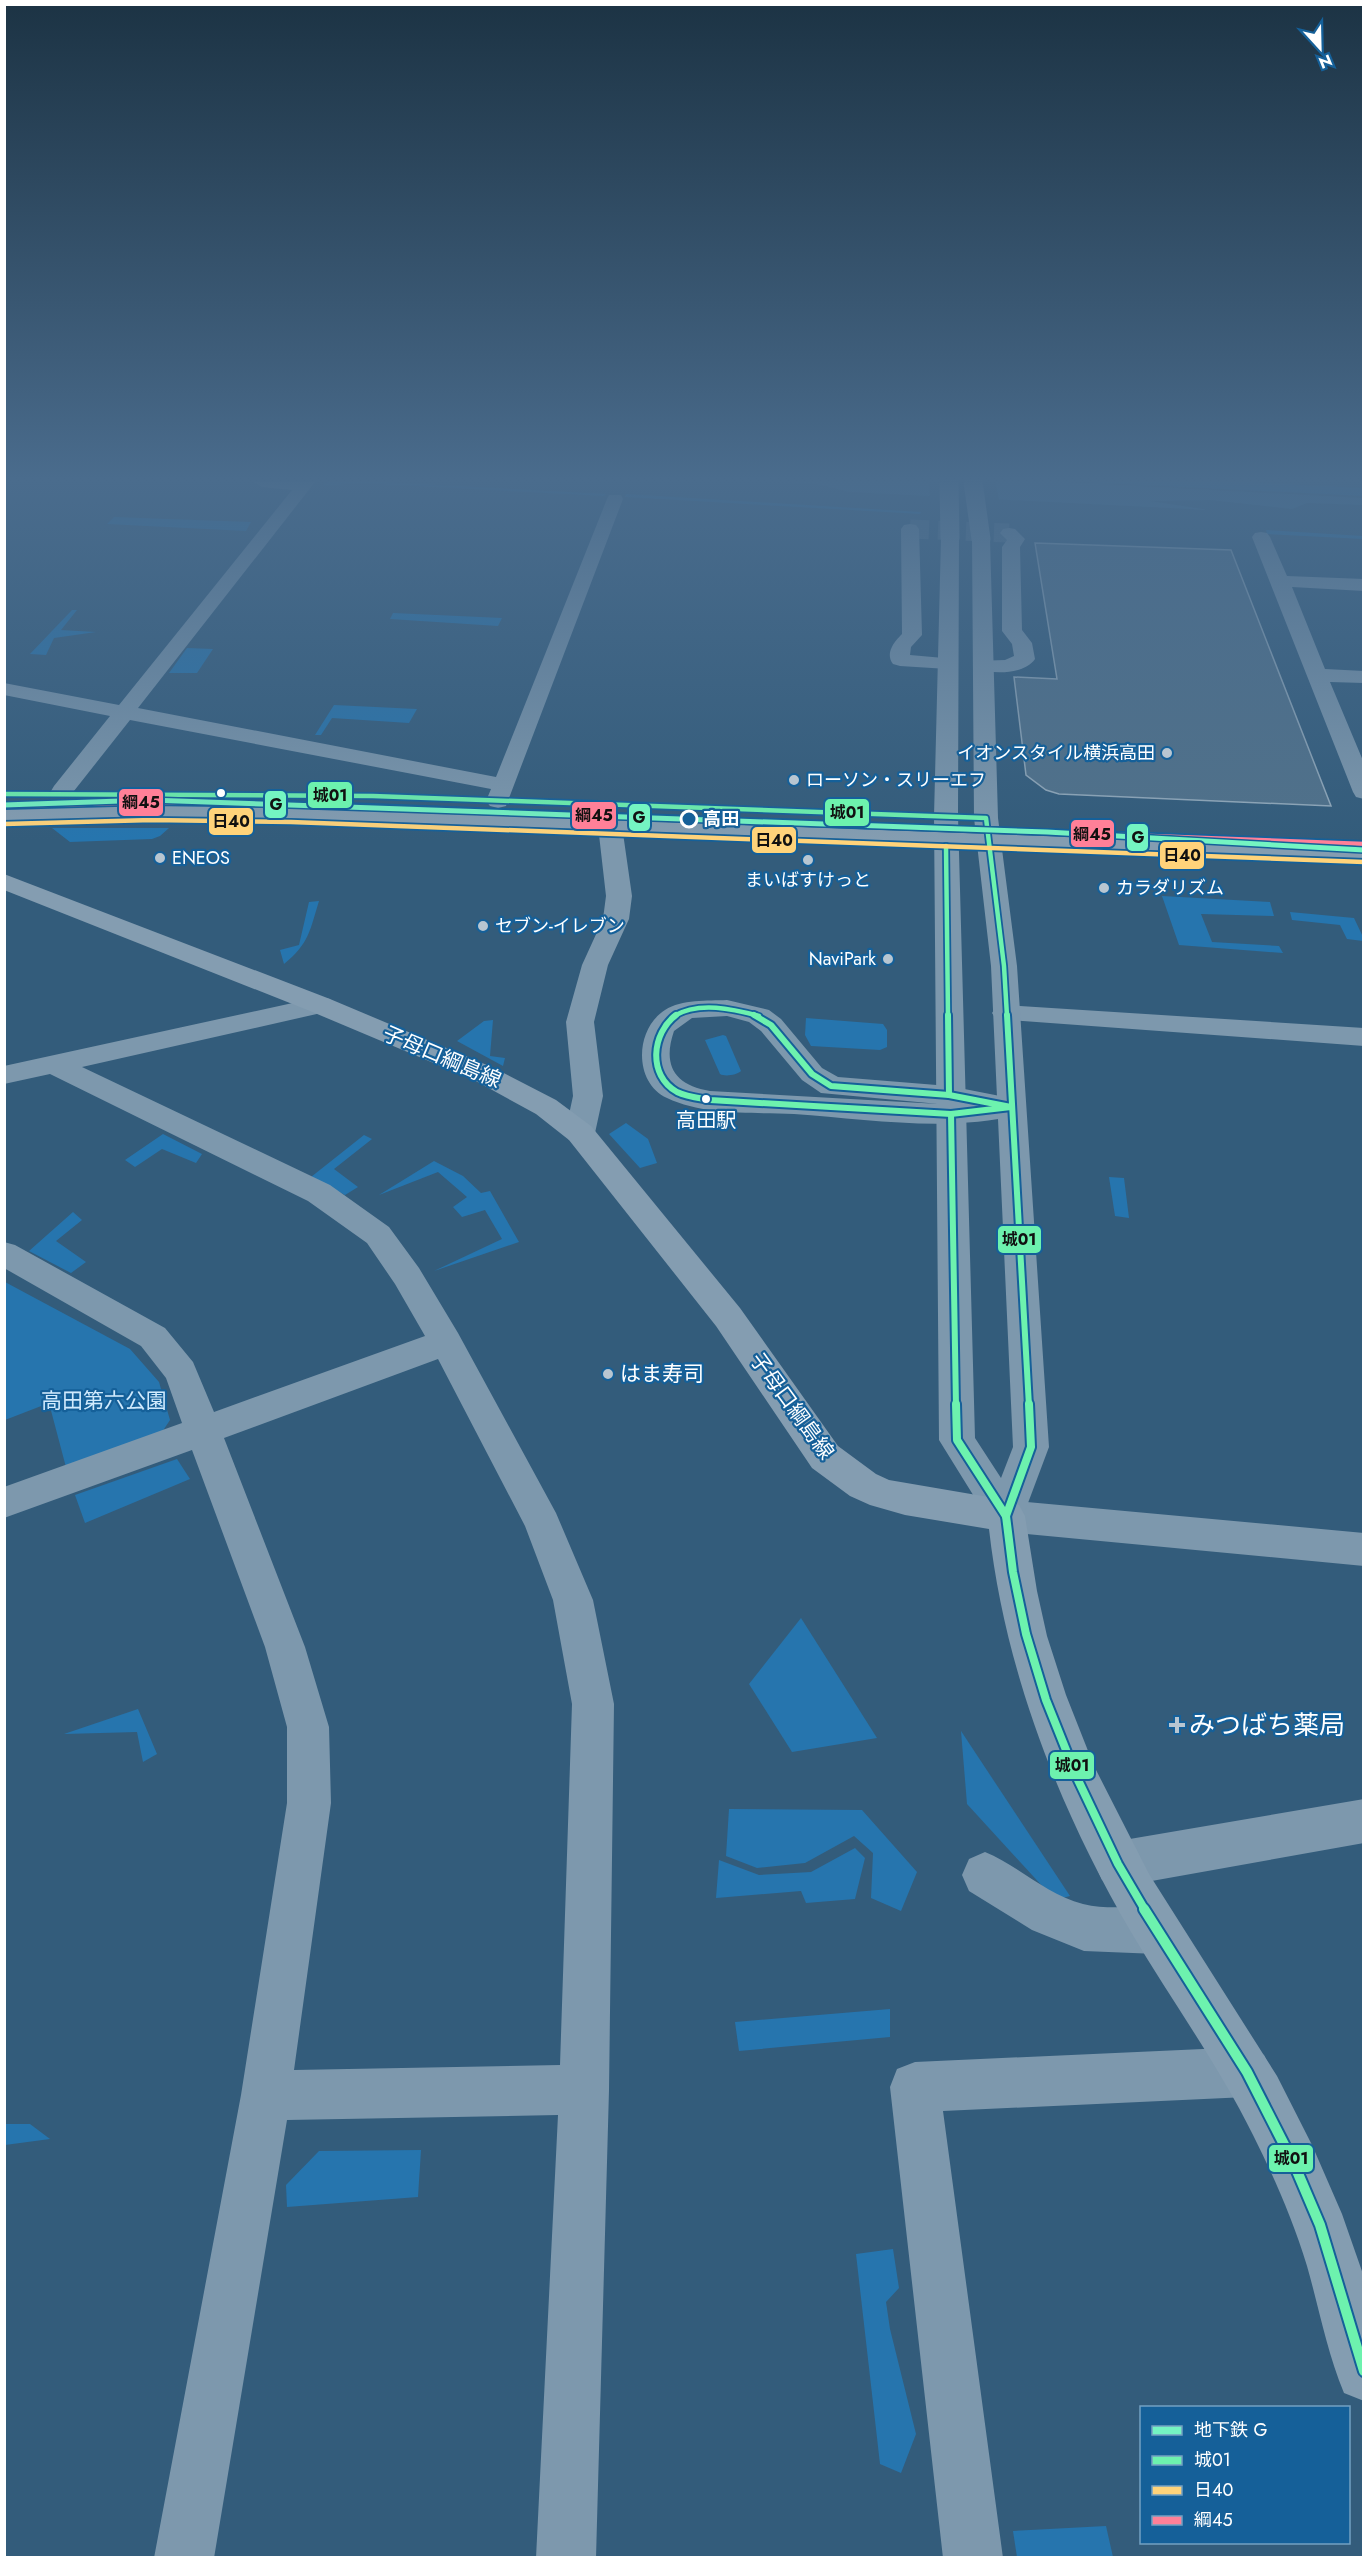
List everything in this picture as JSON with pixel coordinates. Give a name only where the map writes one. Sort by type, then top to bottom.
[{"type":"main road","points":[[4,794],[62,791],[501,793],[946,828]]},
{"type":"main road","points":[[4,815],[152,811],[291,813],[610,826],[1364,831]]},
{"type":"main road","points":[[987,829],[1364,853]]},
{"type":"main road","name":"子母口綱島線","points":[[4,881],[320,1005],[484,1074],[546,1107],[580,1133],[728,1317],[825,1457],[863,1485],[883,1494],[1006,1516]]},
{"type":"main road","points":[[1006,1516],[1013,1572],[1026,1634],[1046,1700],[1078,1780],[1118,1864],[1157,1931],[1247,2072],[1294,2164],[1320,2225],[1364,2373]]},
{"type":"street","points":[[62,791],[213,602]]},
{"type":"street","points":[[4,689],[127,712],[501,793],[575,602]]},
{"type":"street","points":[[911,602],[912,635],[901,646],[900,660],[948,663]]},
{"type":"street","points":[[949,602],[946,828],[957,1440],[1006,1516]]},
{"type":"street","points":[[982,602],[987,829],[1004,966],[1031,1447],[1006,1516]]},
{"type":"street","points":[[983,665],[1008,666],[1025,659],[1022,643],[1012,631],[1012,602]]},
{"type":"street","points":[[1310,604],[1288,603],[1364,792]]},
{"type":"street","points":[[1316,675],[1364,677]]},
{"type":"street","points":[[580,1133],[588,1096],[580,1022],[595,965],[616,919],[620,896],[610,826]]},
{"type":"street","points":[[4,1075],[320,1005]]},
{"type":"street","points":[[950,1104],[839,1087],[817,1079],[771,1025],[759,1016],[744,1011],[699,1009],[676,1015],[661,1029],[655,1044],[658,1067],[664,1079],[674,1089],[710,1100],[771,1104],[950,1104],[1011,1107]]},
{"type":"street","points":[[1006,1013],[1364,1037]]},
{"type":"street","points":[[771,1104],[802,1062]]},
{"type":"street","points":[[53,1064],[319,1193],[378,1235],[407,1276],[446,1342],[547,1534],[573,1600],[593,1704],[584,2090],[566,2558]]},
{"type":"street","points":[[4,1253],[153,1336],[181,1372],[285,1647],[308,1726],[309,1803],[266,2095],[184,2558]]},
{"type":"street","points":[[4,1503],[446,1342]]},
{"type":"street","points":[[1006,1516],[1364,1550]]},
{"type":"street","points":[[1118,1864],[1364,1821]]},
{"type":"street","points":[[985,1875],[1048,1914],[1084,1928],[1157,1931]]},
{"type":"street","points":[[973,2558],[915,2087],[1247,2072]]},
{"type":"street","points":[[266,2095],[584,2090]]},
{"type":"green space","points":[[72,610],[77,610],[61,630],[96,632],[54,638],[46,655],[30,654]]},
{"type":"green space","points":[[393,613],[502,618],[498,626],[390,619]]},
{"type":"green space","points":[[187,648],[213,649],[197,673],[169,673]]},
{"type":"green space","points":[[334,705],[417,709],[409,723],[332,718],[321,735],[315,735]]},
{"type":"green space","points":[[52,828],[169,828],[160,836],[152,839],[70,842]]},
{"type":"green space","points":[[1162,896],[1270,902],[1274,916],[1201,914],[1212,942],[1279,946],[1283,953],[1179,945]]},
{"type":"green space","points":[[319,901],[304,943],[284,964],[280,950],[299,945],[309,902]]},
{"type":"green space","points":[[1290,912],[1354,918],[1363,941],[1347,939],[1340,925],[1292,920]]},
{"type":"green space","points":[[806,1018],[883,1024],[887,1030],[887,1047],[880,1050],[811,1046],[805,1035]]},
{"type":"green space","points":[[493,1020],[490,1056],[505,1058],[503,1066],[457,1041],[484,1021]]},
{"type":"green space","points":[[726,1036],[741,1071],[734,1074],[720,1074],[705,1040]]},
{"type":"green space","points":[[626,1123],[648,1139],[657,1163],[640,1168],[609,1134]]},
{"type":"green space","points":[[163,1134],[202,1154],[196,1163],[162,1149],[135,1167],[125,1160]]},
{"type":"green space","points":[[364,1135],[372,1139],[334,1169],[358,1187],[345,1195],[311,1177]]},
{"type":"green space","points":[[434,1161],[463,1176],[481,1193],[490,1191],[519,1242],[434,1271],[502,1239],[485,1210],[462,1217],[453,1207],[467,1197],[438,1172],[379,1195]]},
{"type":"green space","points":[[1109,1177],[1124,1178],[1129,1218],[1115,1216]]},
{"type":"green space","points":[[73,1212],[82,1220],[56,1241],[86,1262],[71,1273],[29,1251]]},
{"type":"green space","name":"高田第六公園","points":[[5,1282],[130,1349],[159,1382],[170,1420],[158,1438],[67,1471],[49,1403],[5,1420]]},
{"type":"green space","points":[[177,1459],[190,1479],[85,1523],[75,1495]]},
{"type":"green space","points":[[801,1618],[877,1738],[792,1752],[749,1684]]},
{"type":"green space","points":[[138,1709],[157,1754],[143,1762],[137,1732],[64,1734]]},
{"type":"green space","points":[[961,1731],[1070,1896],[1055,1900],[967,1804]]},
{"type":"green space","points":[[729,1809],[862,1810],[917,1872],[901,1911],[871,1898],[873,1853],[854,1836],[805,1863],[757,1868],[726,1856]]},
{"type":"green space","points":[[855,1848],[865,1858],[855,1899],[806,1903],[801,1891],[716,1898],[719,1860],[759,1875],[811,1872]]},
{"type":"green space","points":[[890,2009],[890,2037],[739,2051],[735,2022]]},
{"type":"green space","points":[[5,2124],[30,2124],[50,2139],[5,2145]]},
{"type":"green space","points":[[421,2150],[418,2197],[287,2207],[286,2185],[319,2151]]},
{"type":"green space","points":[[893,2249],[899,2288],[886,2302],[890,2329],[916,2434],[901,2473],[880,2464],[856,2254]]},
{"type":"green space","points":[[1106,2526],[1113,2557],[1017,2557],[1013,2531]]},
{"type":"building","points":[[1044,602],[1251,602],[1331,806],[1059,794],[1046,790],[1026,775],[1014,677],[1057,679]]},
{"type":"metro line","name":"G","points":[[4,805],[150,800],[1047,832],[1364,850]]},
{"type":"transit line","name":"城01","points":[[4,794],[373,796],[986,818],[1004,966],[1031,1447],[1006,1516]]},
{"type":"transit line","name":"綱45","points":[[4,806],[152,802],[291,804],[1364,844]]},
{"type":"transit line","name":"日40","points":[[4,824],[152,820],[291,822],[1364,862]]},
{"type":"transit line","name":"城01","points":[[946,846],[949,1095]]},
{"type":"transit line","name":"城01","points":[[727,1008],[759,1016],[771,1025],[812,1074],[831,1086],[949,1095],[1011,1107],[951,1114],[710,1100],[687,1096],[674,1090],[666,1083],[657,1063],[657,1041],[661,1031],[667,1022],[682,1012],[695,1009],[727,1008]]},
{"type":"transit line","name":"城01","points":[[951,1114],[957,1440],[1006,1516],[1013,1572],[1026,1634],[1046,1700],[1078,1780],[1118,1864],[1157,1931],[1247,2072],[1294,2164],[1320,2225],[1364,2371]]},
{"type":"place","name":"イオンスタイル横浜高田","points":[[1167,753]]},
{"type":"place","name":"ローソン・スリーエフ","points":[[794,780]]},
{"type":"place","name":"高田","points":[[689,819]]},
{"type":"place","name":"ENEOS","points":[[160,858]]},
{"type":"place","name":"まいばすけっと","points":[[808,860]]},
{"type":"place","name":"カラダリズム","points":[[1104,888]]},
{"type":"place","name":"セブン-イレブン","points":[[483,926]]},
{"type":"place","name":"NaviPark","points":[[888,959]]},
{"type":"place","name":"高田駅","points":[[706,1099]]},
{"type":"place","name":"はま寿司","points":[[608,1374]]},
{"type":"place","name":"みつばち薬局","points":[[1177,1725]]}]
